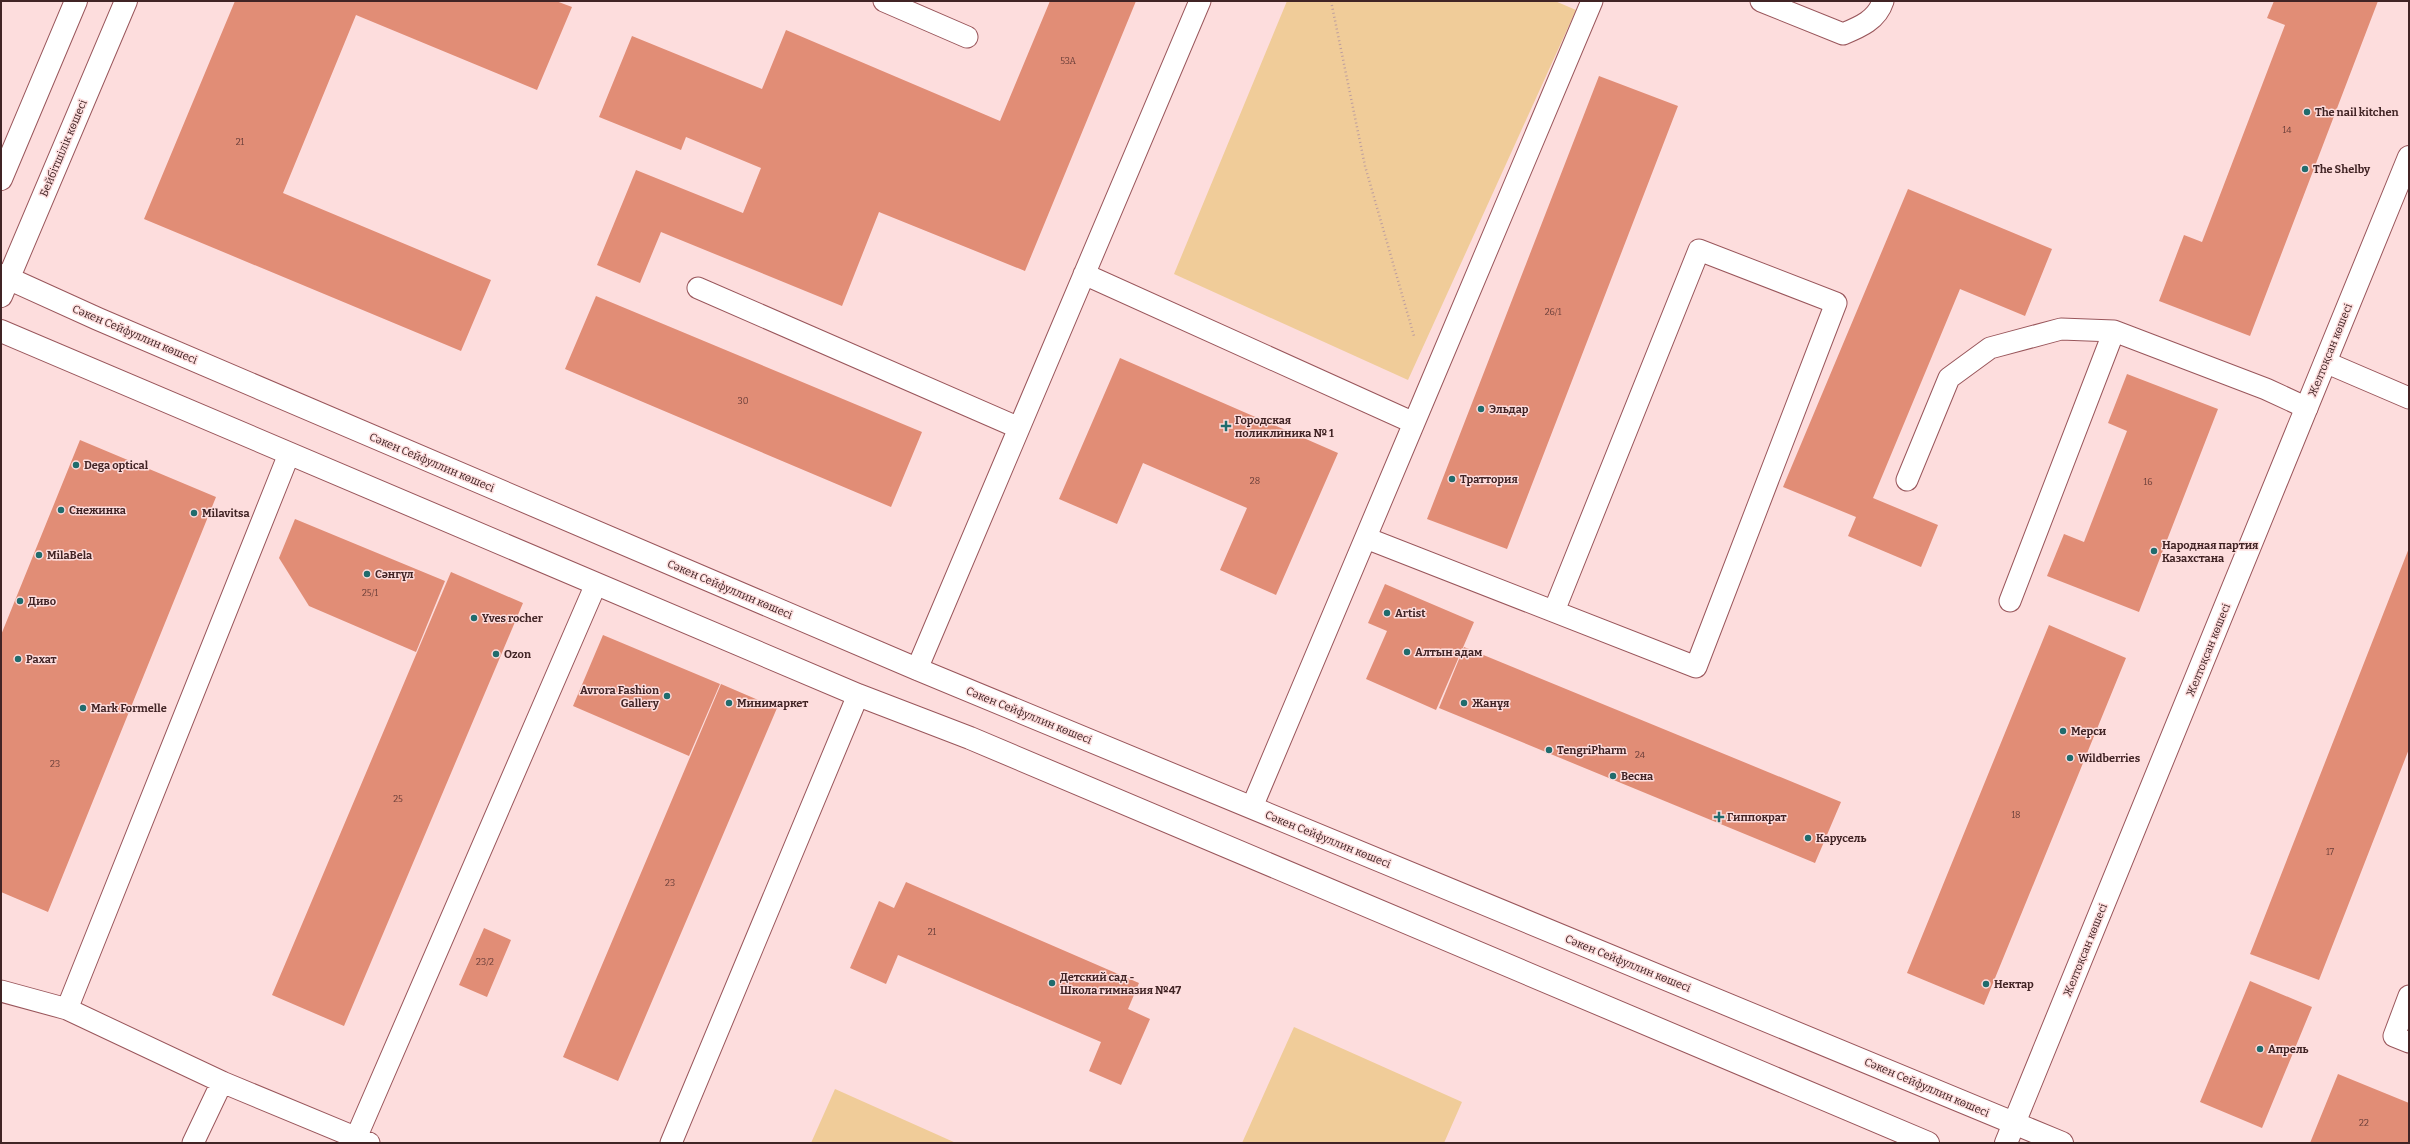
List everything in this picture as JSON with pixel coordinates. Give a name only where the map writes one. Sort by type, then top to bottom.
[{"type":"main road","points":[[1,179],[76,1]]},
{"type":"main road","name":"Бейбітшілік көшесі","points":[[4,283],[126,1]]},
{"type":"main road","name":"Желтоқсан көшесі","points":[[2006,1143],[2409,157]]},
{"type":"main road","name":"Сәкен Сейфуллин көшесі","points":[[4,283],[98,319],[917,669],[2062,1143]]},
{"type":"main road","points":[[1,332],[858,695],[970,738],[1928,1143]]},
{"type":"lane","points":[[884,1],[967,37]]},
{"type":"lane","points":[[917,669],[1200,1]]},
{"type":"lane","points":[[1252,807],[1592,1]]},
{"type":"lane","points":[[1761,1],[1843,34],[1867,24],[1881,7],[1883,1]]},
{"type":"lane","points":[[1366,538],[1696,667],[1836,302],[1699,250],[1554,611]]},
{"type":"lane","points":[[1084,274],[1414,423]]},
{"type":"lane","points":[[698,288],[1019,428]]},
{"type":"lane","points":[[1907,480],[1949,378],[1990,348],[2061,329],[2114,331],[2266,389],[2307,408]]},
{"type":"lane","points":[[2010,601],[2114,331]]},
{"type":"lane","points":[[2325,362],[2409,398]]},
{"type":"lane","points":[[67,1009],[289,454]]},
{"type":"lane","points":[[1,991],[67,1009],[222,1082],[363,1140],[596,584]]},
{"type":"lane","points":[[671,1143],[858,695]]},
{"type":"lane","points":[[2409,996],[2394,1036],[2409,1042]]},
{"type":"lane","points":[[193,1143],[222,1082]]},
{"type":"path","points":[[1331,1],[1365,166],[1429,388]]},
{"type":"shaded area","points":[[1287,1],[1555,1],[1576,10],[1408,380],[1174,274]]},
{"type":"shaded area","points":[[1294,1027],[1462,1102],[1444,1143],[1242,1143]]},
{"type":"shaded area","points":[[835,1089],[956,1143],[811,1143]]},
{"type":"building","points":[[235,1],[556,1],[572,7],[537,90],[356,15],[283,193],[491,280],[461,351],[144,219]]},
{"type":"building","points":[[1050,1],[1136,1],[1025,271],[879,212],[842,306],[661,232],[640,283],[597,265],[636,170],[743,213],[761,168],[686,137],[681,150],[599,117],[632,36],[762,89],[786,30],[1000,121]]},
{"type":"building","points":[[2274,1],[2378,1],[2250,336],[2159,301],[2184,235],[2202,242],[2285,25],[2267,18]]},
{"type":"building","points":[[1599,76],[1678,106],[1507,549],[1427,519]]},
{"type":"building","points":[[1908,189],[2052,249],[2025,316],[1960,289],[1873,498],[1938,525],[1921,567],[1848,536],[1856,517],[1783,487]]},
{"type":"building","points":[[596,296],[922,432],[891,507],[565,369]]},
{"type":"building","points":[[1120,358],[1338,453],[1276,595],[1220,570],[1247,508],[1143,463],[1117,524],[1059,499]]},
{"type":"building","points":[[2127,374],[2218,409],[2139,612],[2047,576],[2064,534],[2084,542],[2127,431],[2108,423]]},
{"type":"building","points":[[80,440],[216,497],[48,912],[1,892],[1,635]]},
{"type":"building","points":[[295,519],[445,581],[416,652],[309,606],[279,558]]},
{"type":"building","points":[[2409,548],[2409,749],[2319,980],[2250,954]]},
{"type":"building","points":[[451,572],[523,603],[344,1026],[272,995]]},
{"type":"building","points":[[1385,584],[1474,622],[1436,710],[1366,679],[1387,631],[1368,623]]},
{"type":"building","points":[[2049,625],[2126,658],[1984,1005],[1907,973]]},
{"type":"building","points":[[603,635],[720,684],[689,756],[573,706]]},
{"type":"building","points":[[1464,647],[1841,802],[1815,863],[1439,708]]},
{"type":"building","points":[[721,684],[777,708],[618,1081],[563,1057]]},
{"type":"building","name":"Детский сад - Школа гимназия №47","points":[[906,882],[1139,983],[1128,1009],[1150,1019],[1121,1085],[1089,1071],[1101,1042],[898,955],[886,984],[850,968],[879,901],[894,908]]},
{"type":"building","points":[[484,928],[511,940],[487,997],[459,985]]},
{"type":"building","points":[[2250,981],[2312,1007],[2262,1128],[2200,1102]]},
{"type":"building","points":[[2338,1074],[2409,1103],[2409,1143],[2310,1143]]},
{"type":"place","name":"The nail kitchen","points":[[2307,112]]},
{"type":"place","name":"The Shelby","points":[[2305,169]]},
{"type":"place","name":"Эльдар","points":[[1481,409]]},
{"type":"place","name":"Городская поликлиника № 1","points":[[1226,426]]},
{"type":"place","name":"Dega optical","points":[[76,465]]},
{"type":"place","name":"Траттория","points":[[1452,479]]},
{"type":"place","name":"Снежинка","points":[[61,510]]},
{"type":"place","name":"Milavitsa","points":[[194,513]]},
{"type":"place","name":"Народная партия Казахстана","points":[[2154,551]]},
{"type":"place","name":"MilaBela","points":[[39,555]]},
{"type":"place","name":"Сәнгүл","points":[[367,574]]},
{"type":"place","name":"Диво","points":[[20,601]]},
{"type":"place","name":"Artist","points":[[1387,613]]},
{"type":"place","name":"Yves rocher","points":[[474,618]]},
{"type":"place","name":"Алтын адам","points":[[1407,652]]},
{"type":"place","name":"Ozon","points":[[496,654]]},
{"type":"place","name":"Рахат","points":[[18,659]]},
{"type":"place","name":"Avrora Fashion Gallery","points":[[667,696]]},
{"type":"place","name":"Минимаркет","points":[[729,703]]},
{"type":"place","name":"Жанұя","points":[[1464,703]]},
{"type":"place","name":"Mark Formelle","points":[[83,708]]},
{"type":"place","name":"Мерси","points":[[2063,731]]},
{"type":"place","name":"TengriPharm","points":[[1549,750]]},
{"type":"place","name":"Wildberries","points":[[2070,758]]},
{"type":"place","name":"Весна","points":[[1613,776]]},
{"type":"place","name":"Гиппократ","points":[[1719,817]]},
{"type":"place","name":"Карусель","points":[[1808,838]]},
{"type":"place","name":"Детский сад - Школа гимназия №47","points":[[1052,983]]},
{"type":"place","name":"Нектар","points":[[1986,984]]},
{"type":"place","name":"Апрель","points":[[2260,1049]]}]
